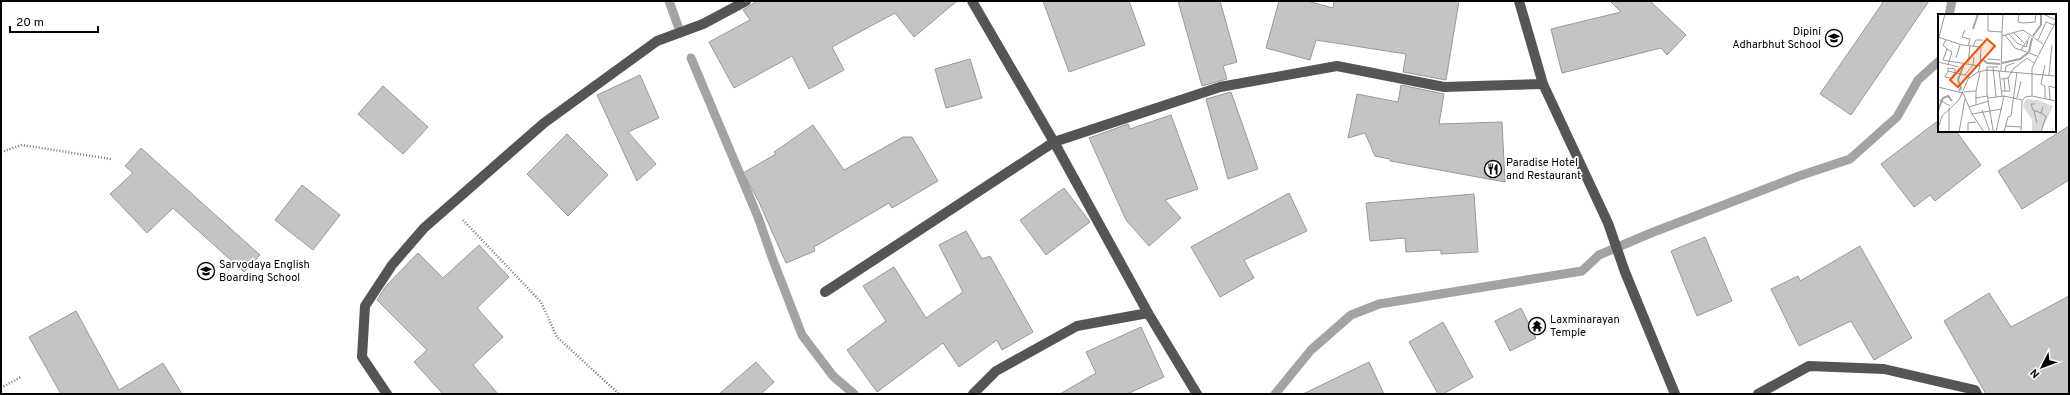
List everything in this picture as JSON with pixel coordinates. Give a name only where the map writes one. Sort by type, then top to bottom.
[{"type":"street","points":[[387,394],[362,357],[365,306],[392,265],[424,228],[544,123],[657,42],[703,24],[746,1]]},
{"type":"street","points":[[972,1],[1054,142],[1148,313],[1197,394]]},
{"type":"street","points":[[1519,1],[1543,84],[1608,223],[1673,394]]},
{"type":"street","points":[[825,292],[1054,142],[1220,87],[1337,66],[1444,87],[1543,84]]},
{"type":"street","points":[[973,394],[996,371],[1077,326],[1148,313]]},
{"type":"street","points":[[1758,394],[1809,366],[1884,369],[1974,390],[1977,394]]},
{"type":"path","points":[[1,152],[22,145],[111,159]]},
{"type":"path","points":[[450,206],[541,302],[557,337],[619,394]]},
{"type":"path","points":[[1,388],[21,377]]},
{"type":"building","points":[[757,1],[957,1],[914,37],[895,13],[832,47],[844,70],[809,89],[792,56],[734,88],[709,42],[750,20],[743,10]]},
{"type":"building","points":[[1043,1],[1129,1],[1145,45],[1069,72]]},
{"type":"building","points":[[1178,1],[1220,1],[1237,62],[1223,66],[1227,79],[1202,86]]},
{"type":"building","points":[[1279,1],[1307,1],[1333,8],[1334,1],[1459,1],[1446,80],[1403,72],[1406,54],[1316,40],[1310,60],[1266,48]]},
{"type":"building","points":[[1610,1],[1650,1],[1686,35],[1667,55],[1661,48],[1562,73],[1551,29],[1621,12]]},
{"type":"building","points":[[1884,1],[1929,1],[1851,115],[1820,94]]},
{"type":"building","points":[[970,59],[982,98],[946,108],[935,69]]},
{"type":"building","points":[[640,75],[659,118],[628,132],[656,164],[637,181],[597,95]]},
{"type":"building","points":[[1401,85],[1444,94],[1439,124],[1502,122],[1505,182],[1390,161],[1390,159],[1375,156],[1365,133],[1348,138],[1357,94],[1398,102]]},
{"type":"building","points":[[383,86],[428,127],[403,154],[358,114]]},
{"type":"building","points":[[1231,92],[1258,169],[1228,179],[1206,99]]},
{"type":"building","points":[[1171,115],[1198,189],[1165,200],[1181,218],[1149,246],[1126,220],[1089,138],[1128,124],[1130,129]]},
{"type":"building","points":[[1938,121],[1938,132],[1957,132],[1981,165],[1935,201],[1930,195],[1914,207],[1881,164]]},
{"type":"building","points":[[813,125],[844,170],[903,137],[912,137],[938,181],[892,208],[889,203],[814,247],[815,251],[786,263],[758,200],[743,173],[776,154],[774,152]]},
{"type":"building","points":[[2069,126],[2069,180],[2022,209],[1998,171]]},
{"type":"building","points":[[567,134],[608,175],[568,216],[527,174]]},
{"type":"building","points":[[141,148],[260,255],[244,272],[173,208],[147,233],[110,194],[133,173],[125,166]]},
{"type":"building","points":[[302,185],[340,215],[313,250],[275,220]]},
{"type":"building","points":[[1064,188],[1090,222],[1046,255],[1020,220]]},
{"type":"building","points":[[1289,193],[1307,231],[1244,260],[1254,278],[1220,297],[1191,247]]},
{"type":"building","points":[[1474,194],[1478,252],[1441,254],[1441,250],[1406,252],[1405,238],[1370,241],[1366,203]]},
{"type":"building","points":[[966,231],[982,259],[990,256],[1033,332],[1002,350],[997,340],[959,367],[943,343],[877,392],[847,350],[886,321],[863,286],[894,267],[926,318],[963,292],[939,245]]},
{"type":"building","points":[[1705,237],[1732,301],[1697,316],[1671,251]]},
{"type":"building","points":[[479,245],[509,277],[477,308],[503,337],[473,365],[498,394],[443,394],[414,362],[427,350],[377,300],[386,286],[418,253],[443,278]]},
{"type":"building","points":[[1860,246],[1912,338],[1874,360],[1851,321],[1799,346],[1771,289],[1798,276],[1800,281]]},
{"type":"building","points":[[1989,293],[2011,327],[2069,296],[2069,394],[1986,394],[1944,321]]},
{"type":"building","points":[[1521,308],[1536,338],[1510,351],[1495,321]]},
{"type":"building","points":[[76,311],[119,390],[163,363],[182,394],[61,394],[29,337]]},
{"type":"building","points":[[1443,322],[1473,377],[1443,394],[1438,394],[1409,342]]},
{"type":"building","points":[[1141,327],[1164,377],[1127,394],[1060,394],[1096,373],[1086,352]]},
{"type":"building","points":[[756,362],[774,382],[761,394],[719,394]]},
{"type":"building","points":[[1369,362],[1384,394],[1303,394]]},
{"type":"waterway","points":[[669,1],[678,26]]},
{"type":"waterway","points":[[1949,14],[1952,1]]},
{"type":"waterway","points":[[691,58],[758,217],[802,335],[833,376],[854,394]]},
{"type":"waterway","points":[[1275,394],[1311,350],[1351,315],[1379,304],[1582,271],[1599,255],[1651,233],[1799,176],[1850,159],[1897,117],[1918,80],[1938,62]]},
{"type":"place","name":"Dipini Adharbhut School","points":[[1834,38]]},
{"type":"place","name":"Paradise Hotel and Restaurant","points":[[1493,169]]},
{"type":"place","name":"Sarvodaya English Boarding School","points":[[206,271]]},
{"type":"place","name":"Laxminarayan Temple","points":[[1537,326]]}]
